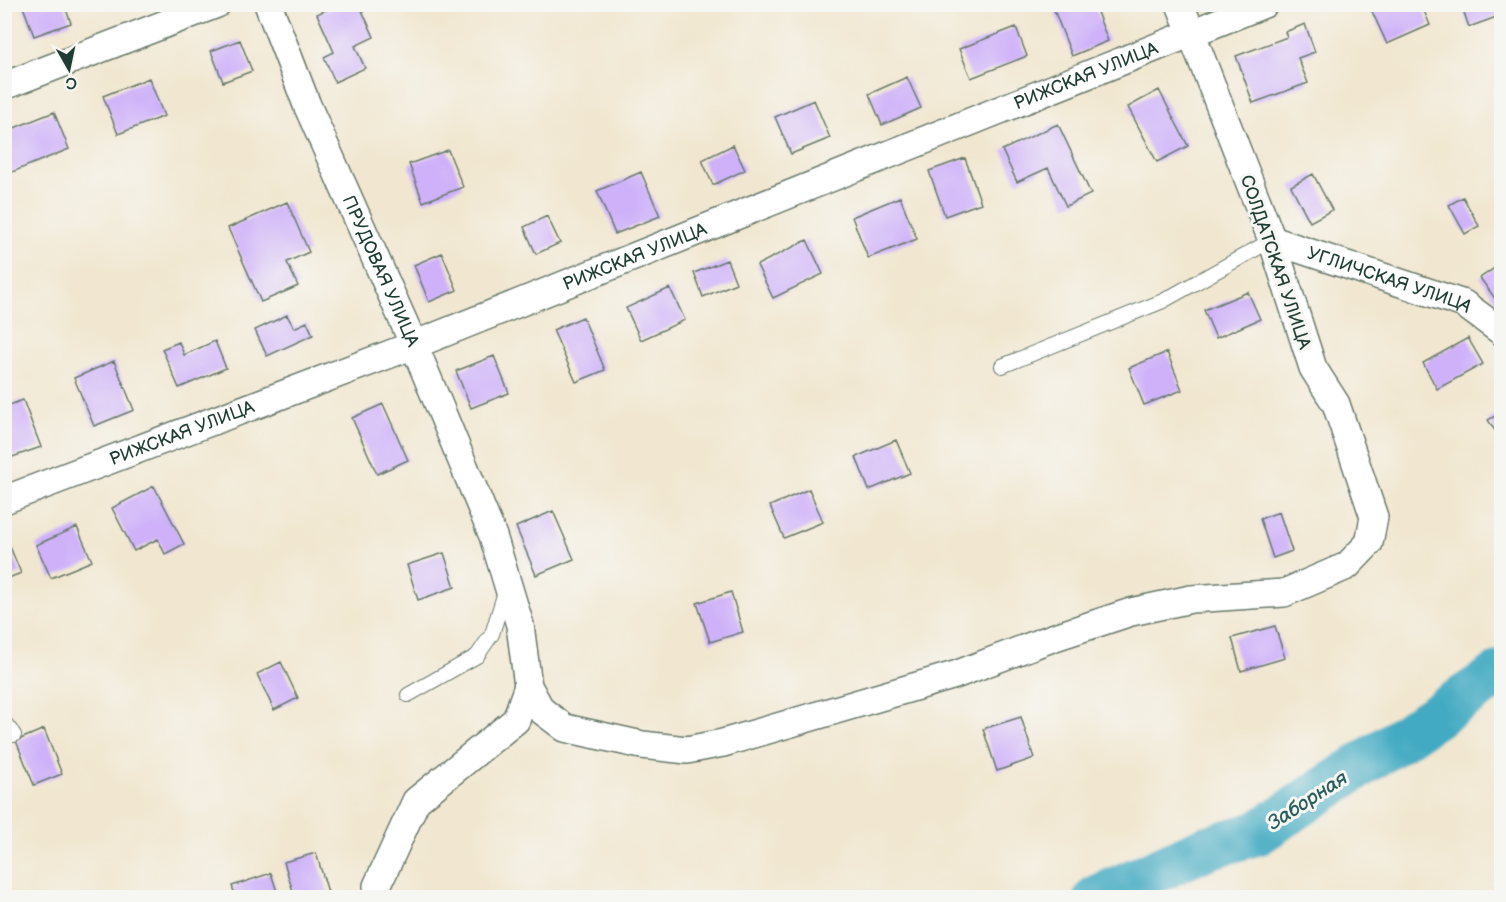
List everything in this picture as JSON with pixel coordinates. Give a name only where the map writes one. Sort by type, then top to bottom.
[{"type":"street","points":[[4,86],[217,4]]},
{"type":"street","name":"ПРУДОВАЯ УЛИЦА","points":[[268,4],[307,105],[414,345],[493,536],[520,625],[528,686]]},
{"type":"street","name":"СОЛДАТСКАЯ УЛИЦА","points":[[528,686],[541,710],[565,728],[642,745],[687,750],[723,743],[955,675],[1052,638],[1131,612],[1191,599],[1284,593],[1347,566],[1369,543],[1374,517],[1336,404],[1313,368],[1272,240],[1180,4]]},
{"type":"street","name":"РИЖСКАЯ УЛИЦА","points":[[4,500],[414,345],[1192,35],[1264,4]]},
{"type":"street","name":"УГЛИЧСКАЯ УЛИЦА","points":[[1272,240],[1464,304],[1502,332]]},
{"type":"street","points":[[377,886],[416,801],[516,720],[528,686]]},
{"type":"lane","points":[[1002,366],[1163,301],[1272,240]]},
{"type":"lane","points":[[408,695],[463,665],[486,645],[507,584]]},
{"type":"lane","points":[[4,722],[14,735]]},
{"type":"building","points":[[22,4],[64,4],[71,23],[34,36]]},
{"type":"building","points":[[339,4],[359,4],[374,37],[355,46],[365,68],[335,82],[324,57],[334,52],[317,14]]},
{"type":"building","points":[[1070,4],[1094,4],[1108,41],[1072,56],[1054,10]]},
{"type":"building","points":[[1376,4],[1421,4],[1430,25],[1387,44],[1370,7]]},
{"type":"building","points":[[1461,4],[1502,4],[1502,15],[1469,27]]},
{"type":"building","points":[[1305,24],[1315,52],[1298,58],[1308,83],[1253,103],[1236,56],[1287,37],[1285,32]]},
{"type":"building","points":[[1016,27],[1027,56],[971,78],[959,49]]},
{"type":"building","points":[[240,40],[252,71],[223,82],[211,51]]},
{"type":"building","points":[[907,77],[921,108],[882,125],[869,94]]},
{"type":"building","points":[[149,78],[164,116],[118,134],[103,96]]},
{"type":"building","points":[[1159,90],[1188,146],[1157,162],[1128,107]]},
{"type":"building","points":[[814,100],[830,138],[791,154],[775,117]]},
{"type":"building","points":[[54,112],[69,149],[5,175],[4,132]]},
{"type":"building","points":[[1058,124],[1091,194],[1066,206],[1048,168],[1017,182],[1002,150]]},
{"type":"building","points":[[733,145],[745,170],[713,185],[702,160]]},
{"type":"building","points":[[448,150],[463,187],[423,202],[409,164]]},
{"type":"building","points":[[965,158],[981,203],[945,216],[929,171]]},
{"type":"building","points":[[641,172],[660,216],[615,234],[597,191]]},
{"type":"building","points":[[1313,174],[1332,210],[1310,222],[1291,186]]},
{"type":"building","points":[[900,197],[917,239],[868,258],[852,217]]},
{"type":"building","points":[[1463,197],[1479,226],[1465,234],[1449,205]]},
{"type":"building","points":[[287,202],[309,252],[287,262],[298,286],[261,302],[228,228]]},
{"type":"building","points":[[547,216],[560,243],[536,254],[524,227]]},
{"type":"building","points":[[807,240],[823,274],[773,298],[757,265]]},
{"type":"building","points":[[442,253],[457,290],[429,302],[414,265]]},
{"type":"building","points":[[727,260],[736,283],[703,297],[694,273]]},
{"type":"building","points":[[1502,263],[1502,308],[1480,278]]},
{"type":"building","points":[[670,288],[685,320],[641,340],[626,308]]},
{"type":"building","points":[[1248,292],[1260,319],[1216,338],[1204,310]]},
{"type":"building","points":[[287,315],[294,328],[307,322],[313,335],[267,356],[255,330]]},
{"type":"building","points":[[583,317],[605,370],[576,382],[553,330]]},
{"type":"building","points":[[1468,338],[1483,364],[1437,389],[1423,363]]},
{"type":"building","points":[[215,341],[226,368],[179,388],[162,349],[179,342],[184,355]]},
{"type":"building","points":[[1167,352],[1182,390],[1144,405],[1129,368]]},
{"type":"building","points":[[494,356],[509,393],[471,408],[456,371]]},
{"type":"building","points":[[114,361],[134,410],[94,426],[74,378]]},
{"type":"building","points":[[23,400],[41,447],[4,460],[4,407]]},
{"type":"building","points":[[383,404],[408,460],[377,474],[352,418]]},
{"type":"building","points":[[1502,412],[1502,441],[1488,420]]},
{"type":"building","points":[[896,440],[910,473],[869,490],[856,457]]},
{"type":"building","points":[[154,486],[184,544],[165,554],[158,539],[134,551],[112,508]]},
{"type":"building","points":[[809,489],[823,522],[784,538],[770,506]]},
{"type":"building","points":[[553,511],[574,559],[536,575],[516,527]]},
{"type":"building","points":[[1279,512],[1292,551],[1273,558],[1260,519]]},
{"type":"building","points":[[77,527],[92,561],[51,578],[36,545]]},
{"type":"building","points":[[8,542],[21,573],[4,580],[4,544]]},
{"type":"building","points":[[444,553],[455,587],[418,600],[407,565]]},
{"type":"building","points":[[731,592],[743,632],[710,642],[697,603]]},
{"type":"building","points":[[1275,626],[1285,658],[1241,671],[1232,638]]},
{"type":"building","points":[[281,662],[298,698],[274,710],[257,674]]},
{"type":"building","points":[[1021,717],[1034,758],[997,771],[983,729]]},
{"type":"building","points":[[44,729],[62,774],[34,785],[16,741]]},
{"type":"building","points":[[316,853],[328,892],[310,898],[295,898],[284,862]]},
{"type":"building","points":[[271,873],[279,898],[236,898],[232,886]]},
{"type":"waterway","name":"Заборная","points":[[1096,898],[1206,848],[1258,833],[1502,672]]}]
